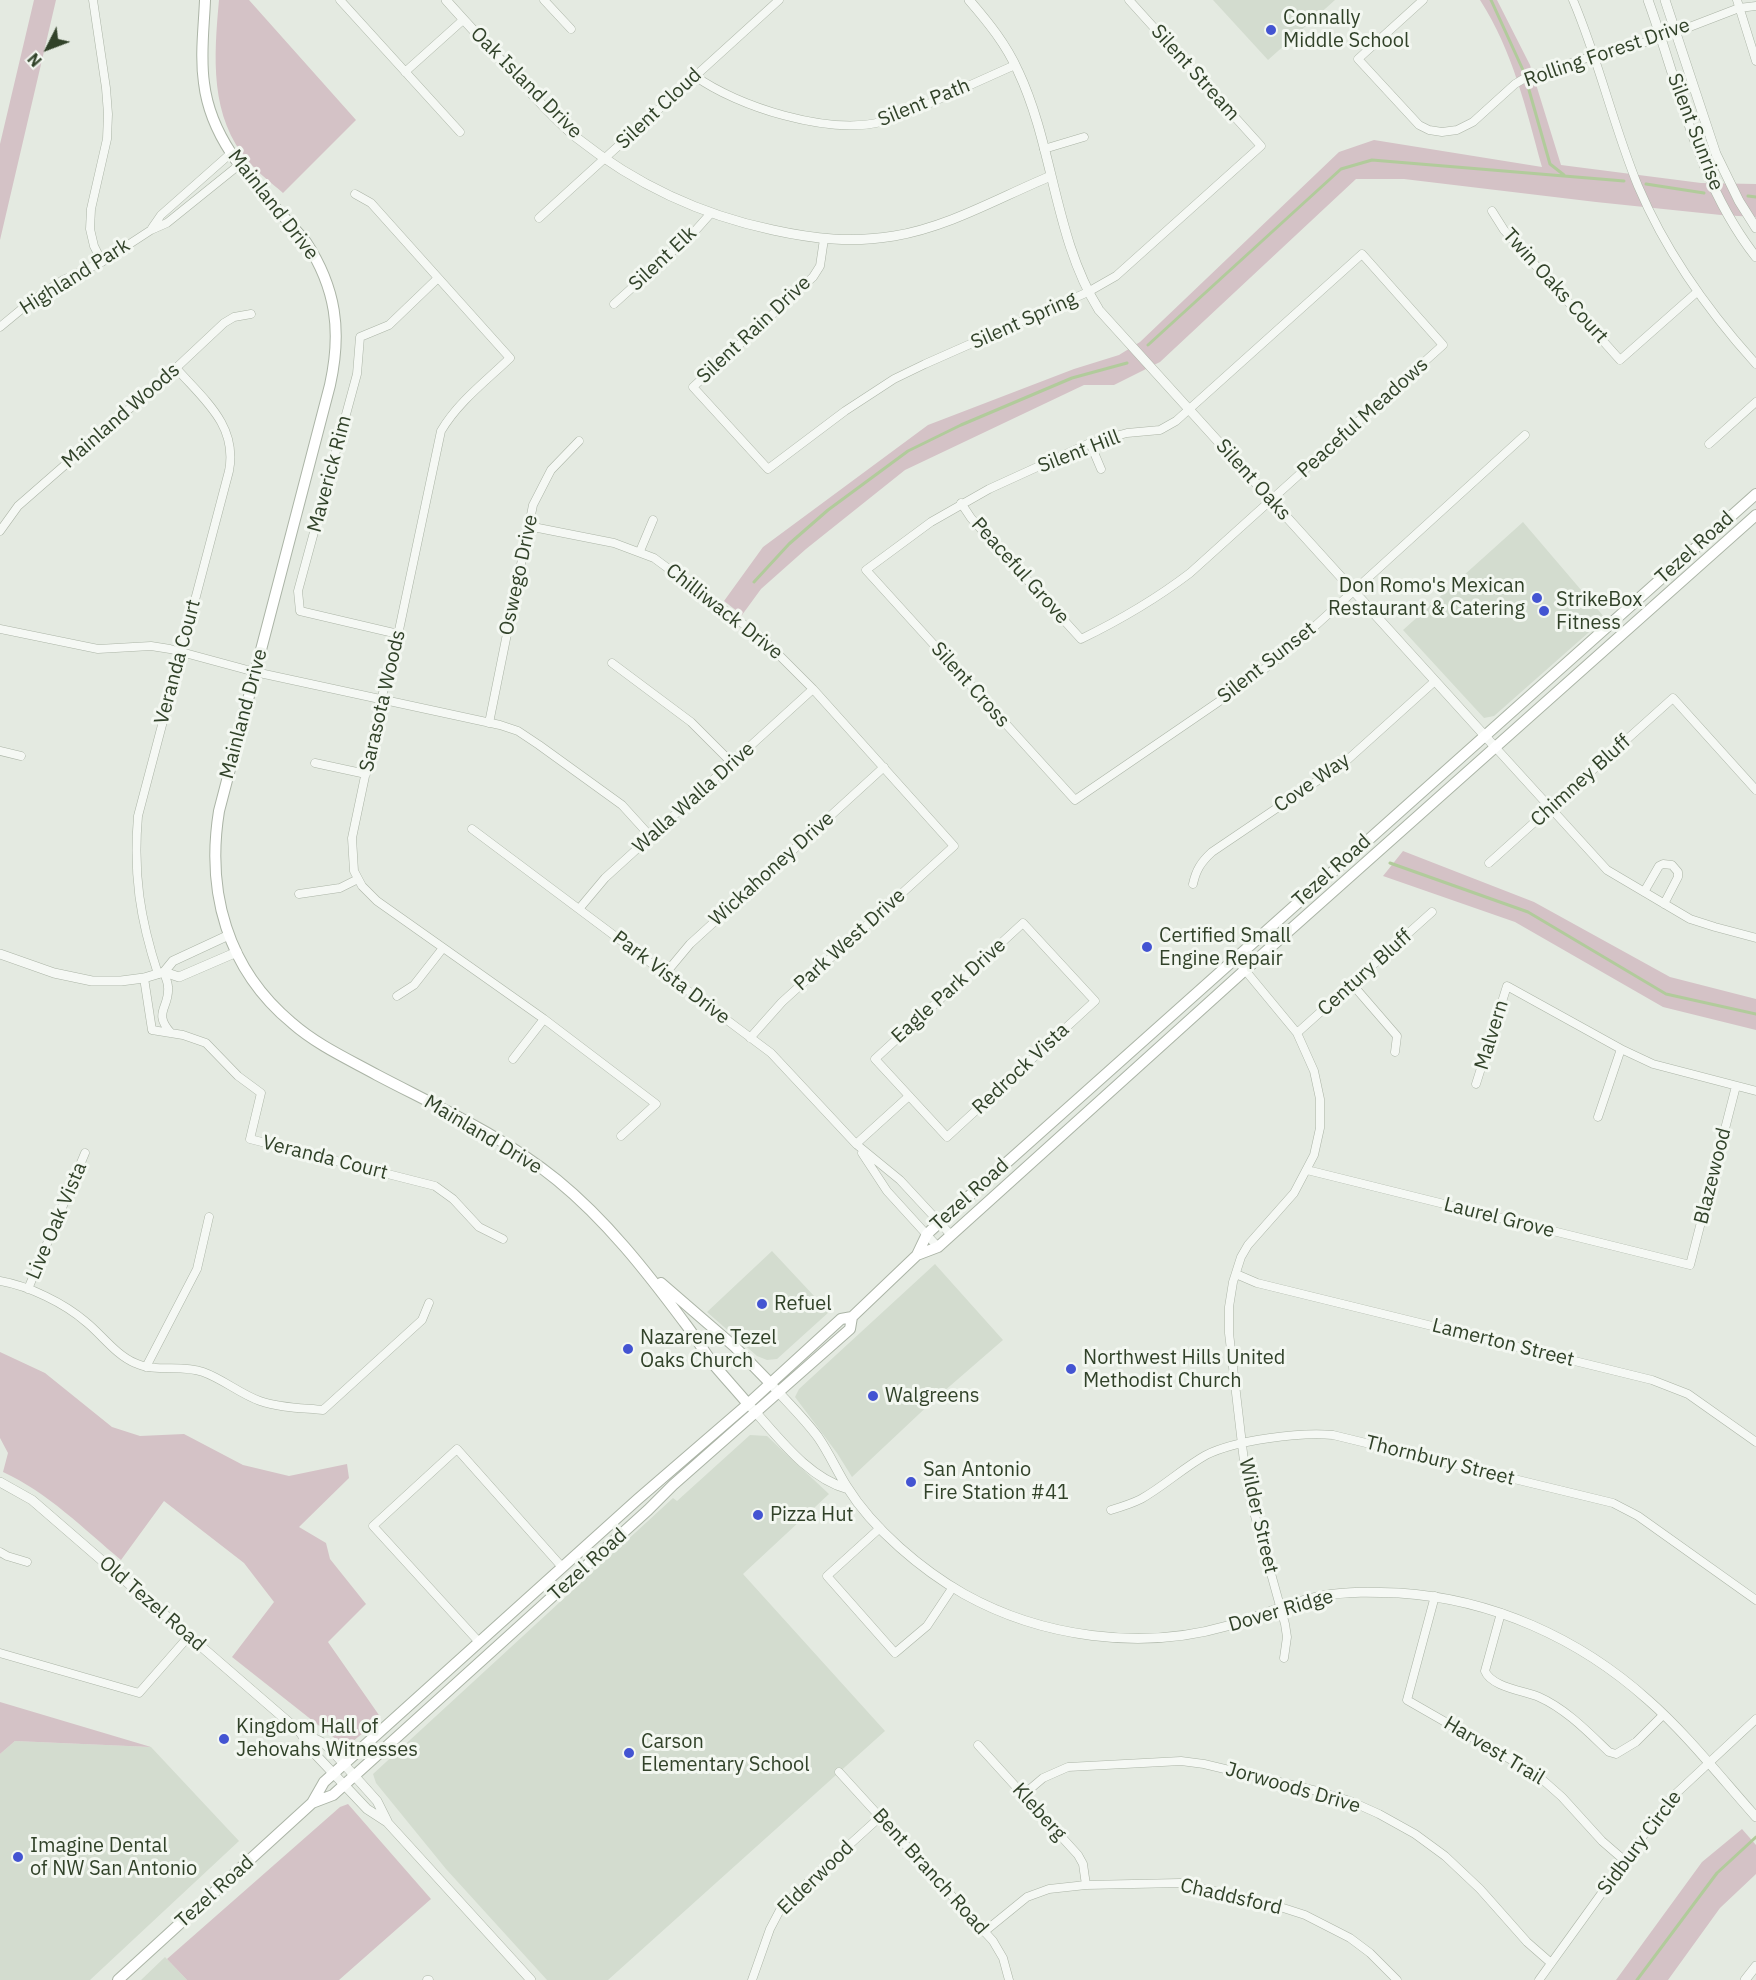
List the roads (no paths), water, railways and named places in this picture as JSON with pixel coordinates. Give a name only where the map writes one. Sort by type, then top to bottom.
[{"type":"main road","name":"Mainland Drive","points":[[205,0],[202,49],[204,84],[212,118],[230,154],[306,242],[317,258],[331,292],[337,340],[330,385],[219,811],[214,849],[218,897],[229,935],[261,992],[276,1010],[294,1025],[327,1048],[480,1129],[521,1154],[578,1198],[642,1267],[715,1366],[748,1404]]},
{"type":"main road","name":"Tezel Road","points":[[118,1980],[312,1803],[322,1784],[562,1567],[771,1384],[841,1319],[852,1317],[917,1255],[927,1234],[939,1223],[1756,494]]},
{"type":"main road","name":"Tezel Road","points":[[917,1255],[938,1247],[1756,515]]},
{"type":"main road","name":"Mainland Drive","points":[[642,1267],[735,1347],[771,1384]]},
{"type":"main road","name":"Tezel Road","points":[[312,1803],[333,1795],[355,1776],[674,1485],[850,1329],[852,1317]]},
{"type":"street","points":[[93,0],[108,114],[107,139],[91,209],[90,229],[94,246],[102,262]]},
{"type":"street","points":[[340,0],[460,132]]},
{"type":"street","name":"Oak Island Drive","points":[[446,0],[560,123],[606,159],[653,188],[711,213],[747,225],[824,239],[868,240],[895,236],[922,230],[1051,176]]},
{"type":"street","points":[[544,0],[571,29]]},
{"type":"street","name":"Silent Cloud","points":[[539,218],[779,0]]},
{"type":"street","name":"Silent Oaks","points":[[969,0],[995,31],[1025,87],[1078,270],[1088,292],[1108,321],[1607,870],[1702,924],[1756,938]]},
{"type":"street","name":"Silent Stream","points":[[1129,0],[1261,146]]},
{"type":"street","name":"Rolling Forest Drive","points":[[1424,0],[1358,59],[1419,125],[1429,130],[1442,132],[1464,128],[1525,78],[1593,56],[1661,38],[1738,4],[1756,6]]},
{"type":"street","points":[[1574,0],[1638,186],[1670,249],[1697,292],[1756,364]]},
{"type":"street","name":"Silent Sunrise","points":[[1648,0],[1702,163],[1725,210],[1756,257]]},
{"type":"street","name":"Silent Sunrise","points":[[1665,0],[1716,154],[1739,201],[1756,228]]},
{"type":"street","points":[[1738,4],[1756,61]]},
{"type":"street","points":[[405,72],[463,20]]},
{"type":"street","name":"Silent Path","points":[[694,76],[734,99],[781,114],[834,125],[871,124],[896,118],[1015,65]]},
{"type":"street","points":[[1044,149],[1084,137]]},
{"type":"street","name":"Silent Spring","points":[[768,469],[845,411],[894,379],[1088,292],[1128,267],[1261,146]]},
{"type":"street","name":"Highland Park","points":[[151,230],[161,215],[230,154]]},
{"type":"street","name":"Highland Park","points":[[0,327],[28,303],[63,280],[102,262],[151,230],[167,223],[239,165]]},
{"type":"street","name":"Sarasota Woods","points":[[355,194],[371,203],[510,358],[459,406],[441,431],[352,838],[352,857],[358,879],[377,901],[543,1019],[656,1104],[621,1136]]},
{"type":"street","name":"Twin Oaks Court","points":[[1492,211],[1504,230],[1620,360],[1697,292]]},
{"type":"street","name":"Silent Elk","points":[[614,304],[695,231],[711,213]]},
{"type":"street","name":"Silent Rain Drive","points":[[768,469],[693,387],[813,277],[820,266],[824,239]]},
{"type":"street","name":"Peaceful Meadows","points":[[1081,639],[1119,621],[1172,587],[1220,549],[1443,345],[1362,254]]},
{"type":"street","name":"Silent Hill","points":[[866,570],[931,522],[988,489],[1090,444],[1128,433],[1160,430],[1176,422],[1362,254]]},
{"type":"street","name":"Maverick Rim","points":[[398,634],[300,611],[298,591],[357,374],[360,337],[389,324],[438,278]]},
{"type":"street","name":"Mainland Woods","points":[[0,531],[18,506],[176,368],[224,322],[234,317],[251,314]]},
{"type":"street","name":"Veranda Court","points":[[171,1033],[162,1021],[161,1014],[168,987],[146,938],[141,912],[136,879],[136,840],[143,791],[229,471],[231,452],[222,422],[176,368]]},
{"type":"street","points":[[1708,444],[1756,402]]},
{"type":"street","name":"Silent Sunset","points":[[1075,800],[1249,681],[1292,647],[1525,435]]},
{"type":"street","name":"Oswego Drive","points":[[489,723],[533,505],[544,481],[559,459],[579,441]]},
{"type":"street","points":[[1090,444],[1101,469]]},
{"type":"street","name":"Peaceful Grove","points":[[961,503],[971,518],[1081,639]]},
{"type":"street","points":[[640,551],[653,520]]},
{"type":"street","name":"Chilliwack Drive","points":[[528,525],[614,543],[640,551],[665,565],[761,637],[813,689],[954,846]]},
{"type":"street","name":"Silent Cross","points":[[866,570],[1075,800]]},
{"type":"street","points":[[0,629],[98,649],[151,646],[255,672],[518,731],[622,805],[651,837]]},
{"type":"street","points":[[612,663],[691,722],[732,763]]},
{"type":"street","name":"Cove Way","points":[[1193,884],[1196,871],[1202,861],[1212,852],[1346,762],[1435,681]]},
{"type":"street","name":"Walla Walla Drive","points":[[579,909],[605,878],[813,689]]},
{"type":"street","name":"Chimney Bluff","points":[[1489,863],[1673,698],[1756,790]]},
{"type":"street","points":[[0,751],[21,756]]},
{"type":"street","points":[[315,763],[366,774]]},
{"type":"street","name":"Wickahoney Drive","points":[[665,974],[690,944],[884,767]]},
{"type":"street","name":"Park Vista Drive","points":[[472,829],[783,1064],[856,1144],[900,1180],[951,1235]]},
{"type":"street","name":"Park West Drive","points":[[750,1038],[782,1002],[954,846]]},
{"type":"street","points":[[1644,892],[1659,866],[1672,865],[1678,872],[1678,876],[1664,904]]},
{"type":"street","points":[[299,894],[340,888],[358,879]]},
{"type":"street","name":"Century Bluff","points":[[1297,1033],[1432,912]]},
{"type":"street","name":"Eagle Park Drive","points":[[909,1096],[875,1059],[1023,923],[1095,1001]]},
{"type":"street","points":[[0,954],[54,973],[92,981],[121,981],[161,973],[173,961],[229,935]]},
{"type":"street","points":[[397,996],[414,985],[443,948]]},
{"type":"street","points":[[161,973],[179,977],[237,952]]},
{"type":"street","name":"Wilder Street","points":[[1234,958],[1297,1033],[1314,1071],[1320,1099],[1321,1120],[1318,1142],[1308,1170],[1294,1192],[1256,1233],[1241,1257],[1230,1293],[1228,1320],[1247,1487],[1281,1608],[1287,1637],[1284,1658]]},
{"type":"street","name":"Veranda Court","points":[[144,978],[152,1030],[206,1043],[238,1076],[261,1093],[250,1139],[435,1186],[453,1199],[479,1227],[503,1239]]},
{"type":"street","points":[[1352,984],[1397,1036],[1395,1052]]},
{"type":"street","name":"Malvern","points":[[1476,1083],[1507,986],[1621,1049]]},
{"type":"street","name":"Redrock Vista","points":[[909,1096],[946,1137],[1095,1001]]},
{"type":"street","points":[[513,1059],[543,1019]]},
{"type":"street","points":[[1598,1117],[1621,1049],[1653,1064],[1756,1091]]},
{"type":"street","name":"Blazewood","points":[[1690,1265],[1736,1086]]},
{"type":"street","points":[[856,1144],[909,1096]]},
{"type":"street","name":"Park Vista Drive","points":[[856,1144],[887,1191],[938,1247]]},
{"type":"street","name":"Live Oak Vista","points":[[28,1289],[86,1153]]},
{"type":"street","name":"Laurel Grove","points":[[1308,1170],[1690,1265]]},
{"type":"street","points":[[146,1367],[197,1269],[209,1217]]},
{"type":"street","name":"Lamerton Street","points":[[1236,1274],[1257,1283],[1652,1380],[1695,1398],[1756,1442]]},
{"type":"street","points":[[0,1281],[28,1289],[73,1312],[124,1357],[146,1367],[190,1369],[203,1372],[261,1401],[323,1410],[423,1320],[429,1303]]},
{"type":"street","name":"Dover Ridge","points":[[771,1384],[817,1436],[848,1489],[880,1528],[936,1577],[998,1610],[1046,1627],[1104,1636],[1143,1638],[1191,1634],[1225,1627],[1320,1596],[1338,1594],[1380,1592],[1435,1596],[1474,1605],[1544,1630],[1617,1673],[1664,1715],[1756,1817]]},
{"type":"street","name":"Dover Ridge","points":[[748,1404],[795,1455],[832,1485],[848,1489]]},
{"type":"street","name":"Thornbury Street","points":[[1111,1510],[1149,1494],[1206,1456],[1221,1449],[1302,1434],[1333,1434],[1613,1503],[1638,1516],[1756,1600]]},
{"type":"street","points":[[479,1642],[373,1526],[457,1449],[562,1567]]},
{"type":"street","name":"Old Tezel Road","points":[[0,1482],[32,1500],[300,1732],[315,1754],[367,1809],[387,1822],[531,1980]]},
{"type":"street","points":[[880,1528],[827,1576],[895,1653],[927,1626],[953,1587]]},
{"type":"street","points":[[0,1552],[27,1562]]},
{"type":"street","name":"Harvest Trail","points":[[1435,1596],[1407,1700],[1536,1774],[1562,1797],[1602,1842],[1625,1861]]},
{"type":"street","points":[[1501,1613],[1485,1671],[1491,1679],[1540,1697],[1578,1722],[1609,1752],[1616,1754],[1636,1742],[1664,1715]]},
{"type":"street","points":[[0,1653],[139,1693],[189,1636]]},
{"type":"street","name":"Sidbury Circle","points":[[1539,1980],[1676,1791],[1756,1719]]},
{"type":"street","name":"Old Tezel Road","points":[[300,1732],[325,1744],[377,1801],[387,1822]]},
{"type":"street","name":"Kleberg","points":[[978,1746],[1078,1855],[1083,1864],[1086,1885]]},
{"type":"street","name":"Jorwoods Drive","points":[[1023,1795],[1050,1774],[1076,1765],[1181,1761],[1204,1764],[1350,1801],[1415,1834],[1445,1856],[1480,1888],[1527,1942],[1551,1963]]},
{"type":"street","name":"Bent Branch Road","points":[[839,1772],[984,1932],[1003,1958],[1009,1980]]},
{"type":"street","name":"Elderwood","points":[[752,1980],[770,1929],[780,1910],[880,1817]]},
{"type":"street","name":"Chaddsford","points":[[984,1932],[1027,1897],[1049,1889],[1086,1885],[1180,1883],[1305,1915],[1350,1938],[1370,1953],[1397,1980]]},
{"type":"street","points":[[1745,1980],[1756,1966]]},
{"type":"waterway","points":[[1491,0],[1523,70]]},
{"type":"waterway","points":[[1529,90],[1550,164],[1564,175]]},
{"type":"waterway","points":[[1148,345],[1341,169],[1372,160],[1624,181]]},
{"type":"waterway","points":[[1646,184],[1704,193]]},
{"type":"waterway","points":[[1748,196],[1756,197]]},
{"type":"waterway","points":[[754,582],[789,544],[828,510],[908,451],[961,425],[1072,378],[1127,363]]},
{"type":"waterway","points":[[1390,863],[1528,912],[1666,994],[1756,1014]]},
{"type":"waterway","points":[[1637,1980],[1717,1873],[1756,1837]]},
{"type":"place","name":"Connally Middle School","points":[[1271,30]]},
{"type":"place","name":"Don Romo's Mexican Restaurant & Catering","points":[[1537,598]]},
{"type":"place","name":"StrikeBox Fitness","points":[[1544,611]]},
{"type":"place","name":"Certified Small Engine Repair","points":[[1147,947]]},
{"type":"place","name":"Refuel","points":[[762,1304]]},
{"type":"place","name":"Nazarene Tezel Oaks Church","points":[[628,1349]]},
{"type":"place","name":"Northwest Hills United Methodist Church","points":[[1071,1369]]},
{"type":"place","name":"Walgreens","points":[[873,1396]]},
{"type":"place","name":"San Antonio Fire Station #41","points":[[911,1482]]},
{"type":"place","name":"Pizza Hut","points":[[758,1515]]},
{"type":"place","name":"Kingdom Hall of Jehovahs Witnesses","points":[[224,1739]]},
{"type":"place","name":"Carson Elementary School","points":[[629,1753]]},
{"type":"place","name":"Imagine Dental of NW San Antonio","points":[[18,1857]]}]
